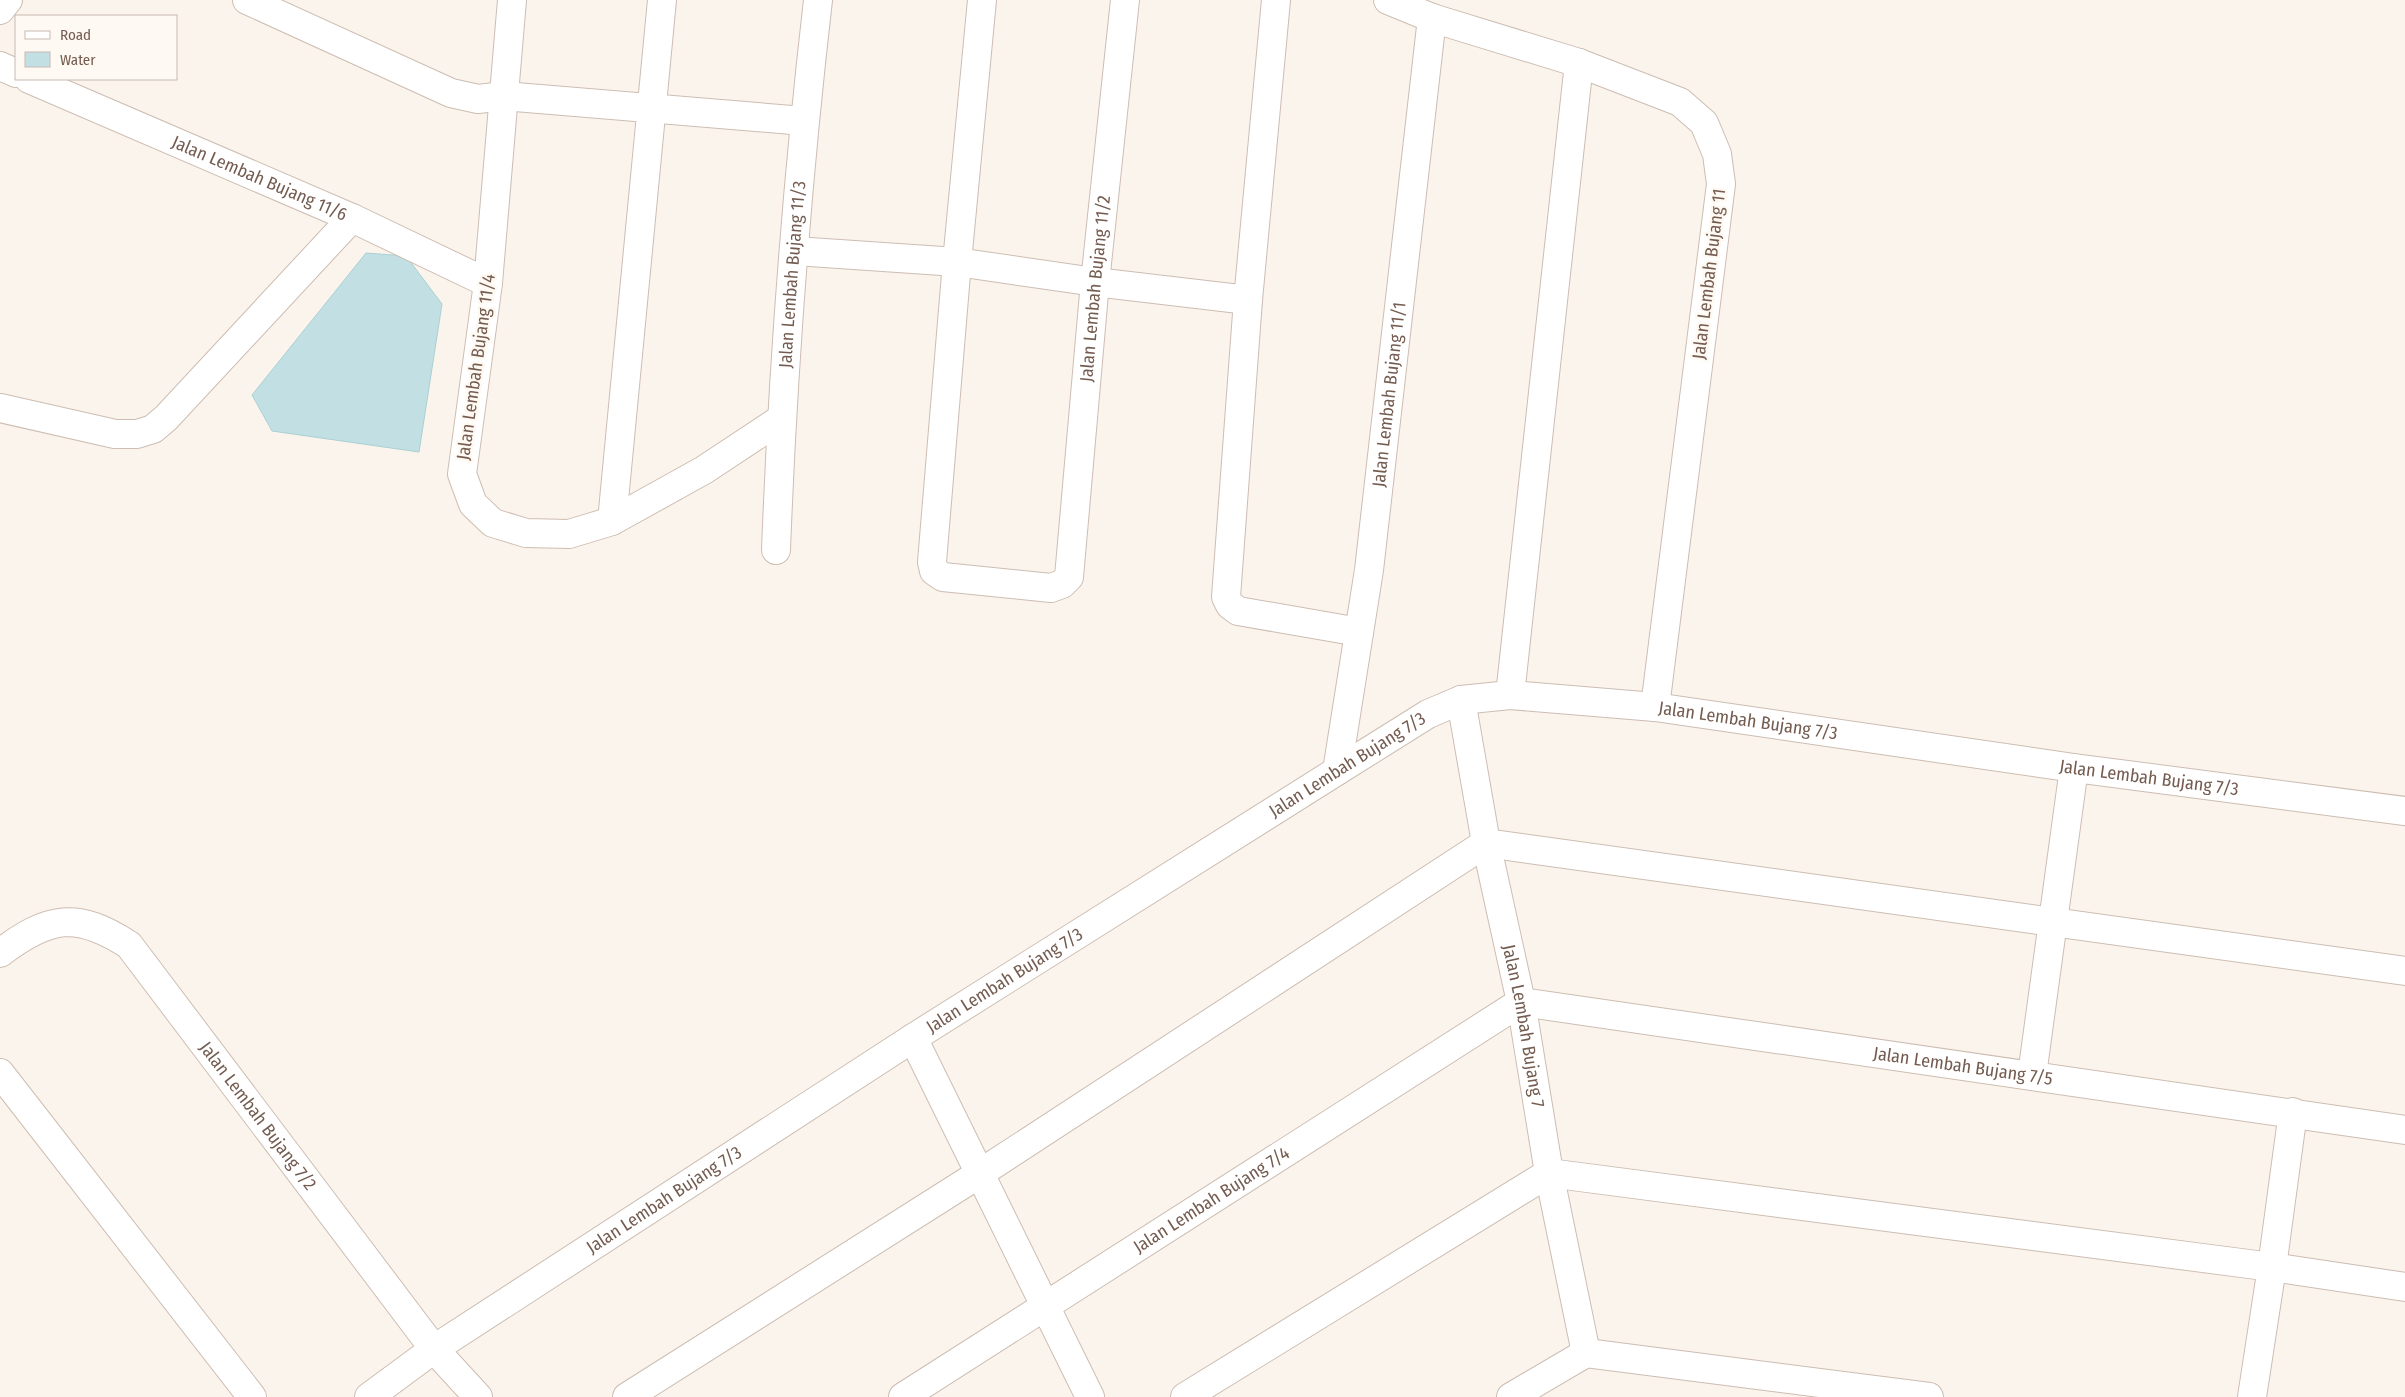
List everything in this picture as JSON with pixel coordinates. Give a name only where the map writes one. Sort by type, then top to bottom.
[{"type":"street","points":[[0,10],[8,0]]},
{"type":"street","points":[[247,0],[451,93],[478,99],[504,96],[804,121]]},
{"type":"street","name":"Jalan Lembah Bujang 11/4","points":[[512,0],[488,282],[462,474],[473,504],[493,523],[526,533],[569,534],[612,521],[704,470],[781,419]]},
{"type":"street","points":[[612,521],[662,0]]},
{"type":"street","name":"Jalan Lembah Bujang 11/3","points":[[776,550],[781,419],[804,121],[818,0]]},
{"type":"street","points":[[957,262],[982,0]]},
{"type":"street","name":"Jalan Lembah Bujang 11/2","points":[[957,262],[932,550],[934,571],[943,576],[1051,588],[1062,584],[1069,577],[1095,282],[1126,0]]},
{"type":"street","points":[[1276,0],[1248,300],[1226,597],[1230,605],[1238,611],[1359,632]]},
{"type":"street","name":"Jalan Lembah Bujang 11","points":[[1388,0],[1432,18],[1579,63],[1680,102],[1704,123],[1717,154],[1721,184],[1655,707]]},
{"type":"street","name":"Jalan Lembah Bujang 11/1","points":[[1337,771],[1370,570],[1432,18]]},
{"type":"street","points":[[1510,695],[1579,63]]},
{"type":"street","points":[[0,66],[15,73]]},
{"type":"street","name":"Jalan Lembah Bujang 11/6","points":[[31,80],[352,218],[488,282]]},
{"type":"street","points":[[0,408],[114,434],[137,434],[153,429],[166,418],[352,218]]},
{"type":"street","points":[[795,251],[957,262],[1095,282],[1248,300]]},
{"type":"street","name":"Jalan Lembah Bujang 7/3","points":[[369,1397],[434,1349],[913,1038],[1428,714],[1460,700],[1510,695],[1655,707],[2074,768],[2405,811]]},
{"type":"street","name":"Jalan Lembah Bujang 7","points":[[1460,700],[1486,842],[1521,1002],[1549,1173],[1586,1353]]},
{"type":"street","points":[[2032,1075],[2074,768]]},
{"type":"street","points":[[627,1397],[978,1174],[1486,842],[2405,971]]},
{"type":"street","name":"Jalan Lembah Bujang 7/2","points":[[2,945],[36,928],[63,922],[89,924],[111,933],[129,945],[434,1349],[478,1397]]},
{"type":"street","name":"Jalan Lembah Bujang 7/5","points":[[1521,1002],[2293,1112],[2405,1130]]},
{"type":"street","name":"Jalan Lembah Bujang 7/4","points":[[903,1397],[1521,1002]]},
{"type":"street","points":[[913,1038],[978,1174],[1090,1397]]},
{"type":"street","points":[[0,1073],[252,1397]]},
{"type":"street","points":[[2252,1397],[2293,1112]]},
{"type":"street","points":[[1185,1397],[1549,1173],[2272,1267],[2405,1287]]},
{"type":"street","points":[[1511,1397],[1586,1353],[1929,1397]]},
{"type":"water","points":[[366,253],[406,256],[442,304],[419,452],[272,431],[252,395]]}]
